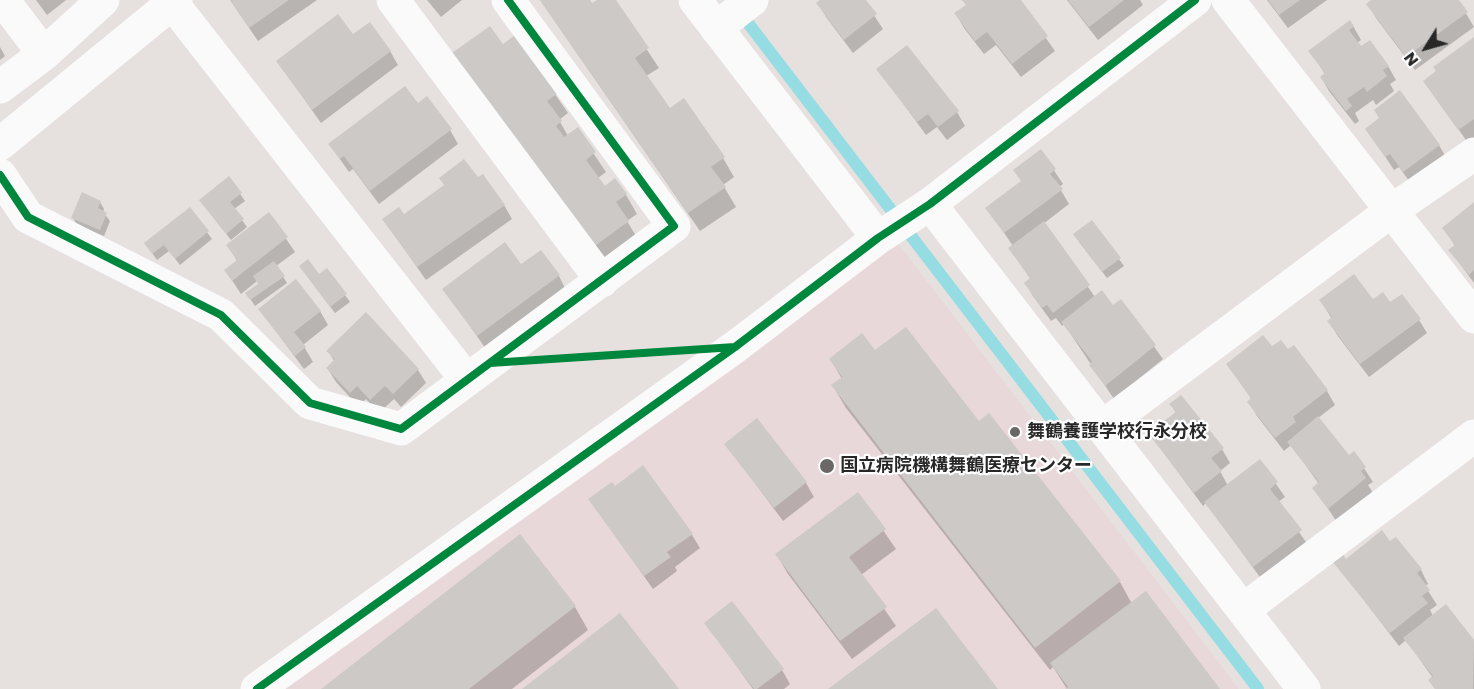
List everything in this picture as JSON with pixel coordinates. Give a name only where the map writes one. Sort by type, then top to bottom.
[{"type":"street","points":[[3,0],[44,54]]},
{"type":"street","points":[[0,87],[44,54],[103,0]]},
{"type":"street","points":[[393,0],[602,282]]},
{"type":"street","points":[[0,175],[28,217],[221,315],[310,403],[401,429],[466,379],[602,282],[674,226],[508,0]]},
{"type":"street","points":[[695,0],[878,238]]},
{"type":"street","points":[[716,28],[752,0]]},
{"type":"street","points":[[257,689],[706,368],[878,238],[930,204],[1195,0]]},
{"type":"street","points":[[1228,0],[1474,317]]},
{"type":"street","points":[[0,144],[174,2],[466,379]]},
{"type":"street","points":[[1102,427],[1391,211],[1474,154]]},
{"type":"street","points":[[930,204],[1304,689]]},
{"type":"street","points":[[1243,610],[1474,436]]},
{"type":"shaded area","name":"国立病院機構舞鶴医療センター","points":[[897,242],[1239,689],[275,689]]},
{"type":"building","points":[[230,0],[289,0],[249,28]]},
{"type":"building","points":[[540,0],[590,0],[592,3],[597,0],[616,0],[649,48],[635,58],[670,108],[684,98],[725,157],[711,167],[726,187],[688,213]]},
{"type":"building","points":[[820,0],[866,0],[877,14],[844,40],[816,3]]},
{"type":"building","points":[[962,0],[1021,0],[1048,36],[1012,64],[987,32],[975,41],[954,13],[966,5]]},
{"type":"building","points":[[1068,0],[1124,0],[1089,27]]},
{"type":"building","points":[[1268,0],[1300,0],[1279,15]]},
{"type":"building","points":[[1371,0],[1459,0],[1468,12],[1406,57],[1366,4]]},
{"type":"building","points":[[338,14],[353,34],[370,22],[391,51],[312,110],[276,61]]},
{"type":"building","points":[[1350,20],[1354,26],[1349,30],[1361,46],[1370,40],[1389,66],[1383,70],[1387,76],[1367,92],[1364,87],[1347,99],[1352,106],[1346,111],[1320,77],[1325,73],[1308,51]]},
{"type":"building","points":[[490,26],[503,44],[515,35],[558,93],[547,101],[562,121],[556,126],[564,137],[578,127],[596,152],[586,160],[605,186],[615,178],[627,194],[616,202],[629,221],[595,246],[452,53]]},
{"type":"building","points":[[1474,37],[1474,119],[1458,130],[1423,81],[1436,71],[1433,67]]},
{"type":"building","points":[[907,45],[959,111],[938,127],[928,114],[917,122],[876,69]]},
{"type":"building","points":[[405,86],[418,103],[427,96],[452,129],[370,191],[344,156],[340,159],[328,144]]},
{"type":"building","points":[[1400,90],[1440,145],[1403,172],[1390,154],[1385,157],[1365,129],[1379,118],[1374,110]]},
{"type":"building","points":[[1041,149],[1056,169],[1050,174],[1063,189],[1004,233],[985,208],[1021,181],[1013,170]]},
{"type":"building","points":[[464,159],[478,177],[483,174],[505,205],[417,267],[382,219],[399,207],[404,214],[444,185],[439,178]]},
{"type":"building","points":[[229,176],[242,193],[230,202],[244,219],[226,234],[199,200]]},
{"type":"building","points":[[82,192],[101,201],[98,208],[107,213],[100,230],[71,218]]},
{"type":"building","points":[[1474,202],[1474,270],[1469,275],[1448,250],[1455,245],[1442,228]]},
{"type":"building","points":[[190,207],[209,231],[175,259],[164,245],[152,254],[144,243]]},
{"type":"building","points":[[269,212],[288,237],[232,281],[224,270],[237,260],[226,245]]},
{"type":"building","points":[[1092,220],[1121,258],[1102,272],[1073,234]]},
{"type":"building","points":[[1044,221],[1090,285],[1053,313],[1047,305],[1042,308],[1024,283],[1030,278],[1008,248]]},
{"type":"building","points":[[505,242],[521,264],[541,250],[560,275],[477,336],[442,289]]},
{"type":"building","points":[[308,259],[319,274],[327,268],[347,294],[330,307],[299,266]]},
{"type":"building","points":[[274,261],[285,276],[250,300],[245,293],[258,284],[253,276]]},
{"type":"building","points":[[1354,274],[1373,299],[1383,292],[1390,302],[1402,294],[1421,319],[1360,364],[1327,321],[1332,317],[1319,300]]},
{"type":"building","points":[[296,279],[321,311],[294,332],[306,347],[295,356],[258,309]]},
{"type":"building","points":[[1102,290],[1113,305],[1121,299],[1156,345],[1105,386],[1089,365],[1092,361],[1061,322]]},
{"type":"building","points":[[366,312],[419,369],[393,394],[385,386],[370,400],[357,386],[350,393],[326,368],[335,359],[326,351]]},
{"type":"building","points":[[906,327],[979,421],[989,413],[1121,581],[1035,648],[831,385],[842,377],[829,359],[862,333],[875,350]]},
{"type":"building","points":[[1263,335],[1272,346],[1281,340],[1288,349],[1294,345],[1328,390],[1293,417],[1296,422],[1275,438],[1247,402],[1251,398],[1226,364]]},
{"type":"building","points":[[1181,395],[1224,448],[1211,458],[1222,471],[1194,493],[1148,433],[1176,412],[1169,404]]},
{"type":"building","points":[[1318,416],[1349,455],[1354,451],[1366,467],[1361,471],[1366,478],[1328,509],[1312,488],[1319,482],[1287,442]]},
{"type":"building","points":[[757,418],[807,482],[774,508],[724,444]]},
{"type":"building","points":[[1260,459],[1278,482],[1270,489],[1302,530],[1253,567],[1204,502]]},
{"type":"building","points":[[643,465],[693,534],[667,552],[671,557],[644,576],[588,499],[612,482],[615,486]]},
{"type":"building","points":[[858,492],[886,529],[849,557],[887,607],[840,641],[775,554]]},
{"type":"building","points":[[1382,530],[1390,541],[1396,537],[1422,569],[1417,573],[1430,590],[1422,596],[1428,603],[1390,633],[1332,561],[1342,553],[1346,559]]},
{"type":"building","points":[[520,534],[576,606],[469,689],[321,689]]},
{"type":"building","points":[[1146,591],[1220,689],[1065,689],[1068,687],[1050,663]]},
{"type":"building","points":[[732,601],[784,669],[757,689],[754,689],[704,623]]},
{"type":"building","points":[[1446,604],[1474,640],[1473,689],[1435,689],[1428,680],[1433,676],[1403,638]]},
{"type":"building","points":[[936,608],[998,689],[828,689]]},
{"type":"building","points":[[620,613],[679,689],[522,689]]},
{"type":"waterway","points":[[738,10],[1258,689]]},
{"type":"cycle path","points":[[0,175],[28,217],[221,315],[310,403],[401,429],[674,226],[508,0]]},
{"type":"cycle path","points":[[257,689],[735,347],[878,238],[930,204],[1195,0]]},
{"type":"cycle path","points":[[490,363],[735,347]]},
{"type":"place","name":"舞鶴養護学校行永分校","points":[[1015,432]]},
{"type":"place","name":"国立病院機構舞鶴医療センター","points":[[827,466]]}]
